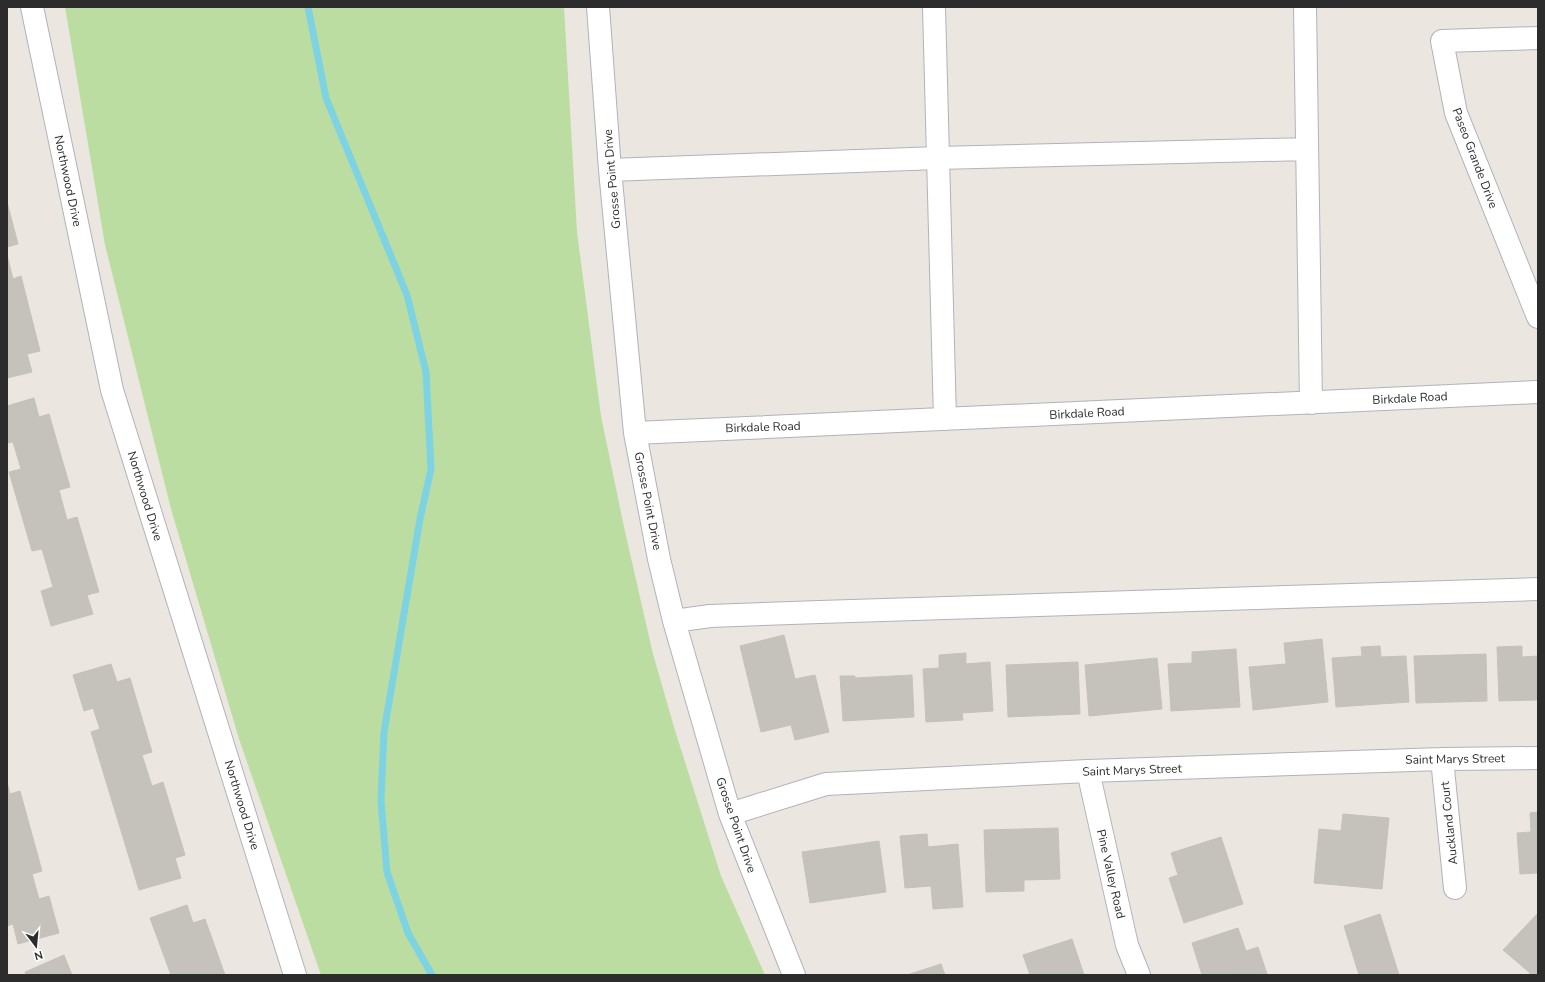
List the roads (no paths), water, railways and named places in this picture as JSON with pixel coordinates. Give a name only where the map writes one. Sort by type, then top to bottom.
[{"type":"street","name":"Northwood Drive","points":[[32,7],[112,390],[295,975]]},
{"type":"street","name":"Grosse Point Drive","points":[[598,7],[610,170],[635,433],[659,560],[674,621],[730,814],[794,975]]},
{"type":"street","points":[[934,7],[945,419]]},
{"type":"street","points":[[1305,7],[1311,403]]},
{"type":"street","name":"Paseo Grande Drive","points":[[1538,38],[1442,41],[1456,113],[1538,317]]},
{"type":"street","points":[[610,170],[938,158],[1307,149]]},
{"type":"street","name":"Birkdale Road","points":[[635,433],[1538,392]]},
{"type":"street","points":[[674,621],[710,616],[1538,589]]},
{"type":"street","name":"Saint Marys Street","points":[[730,814],[826,784],[1088,771],[1442,759],[1538,758]]},
{"type":"street","name":"Auckland Court","points":[[1442,759],[1455,888]]},
{"type":"street","name":"Pine Valley Road","points":[[1088,771],[1127,945],[1139,975]]},
{"type":"waterway","points":[[308,7],[326,98],[407,295],[426,372],[431,469],[420,519],[384,732],[381,801],[387,872],[408,933],[432,975]]}]
